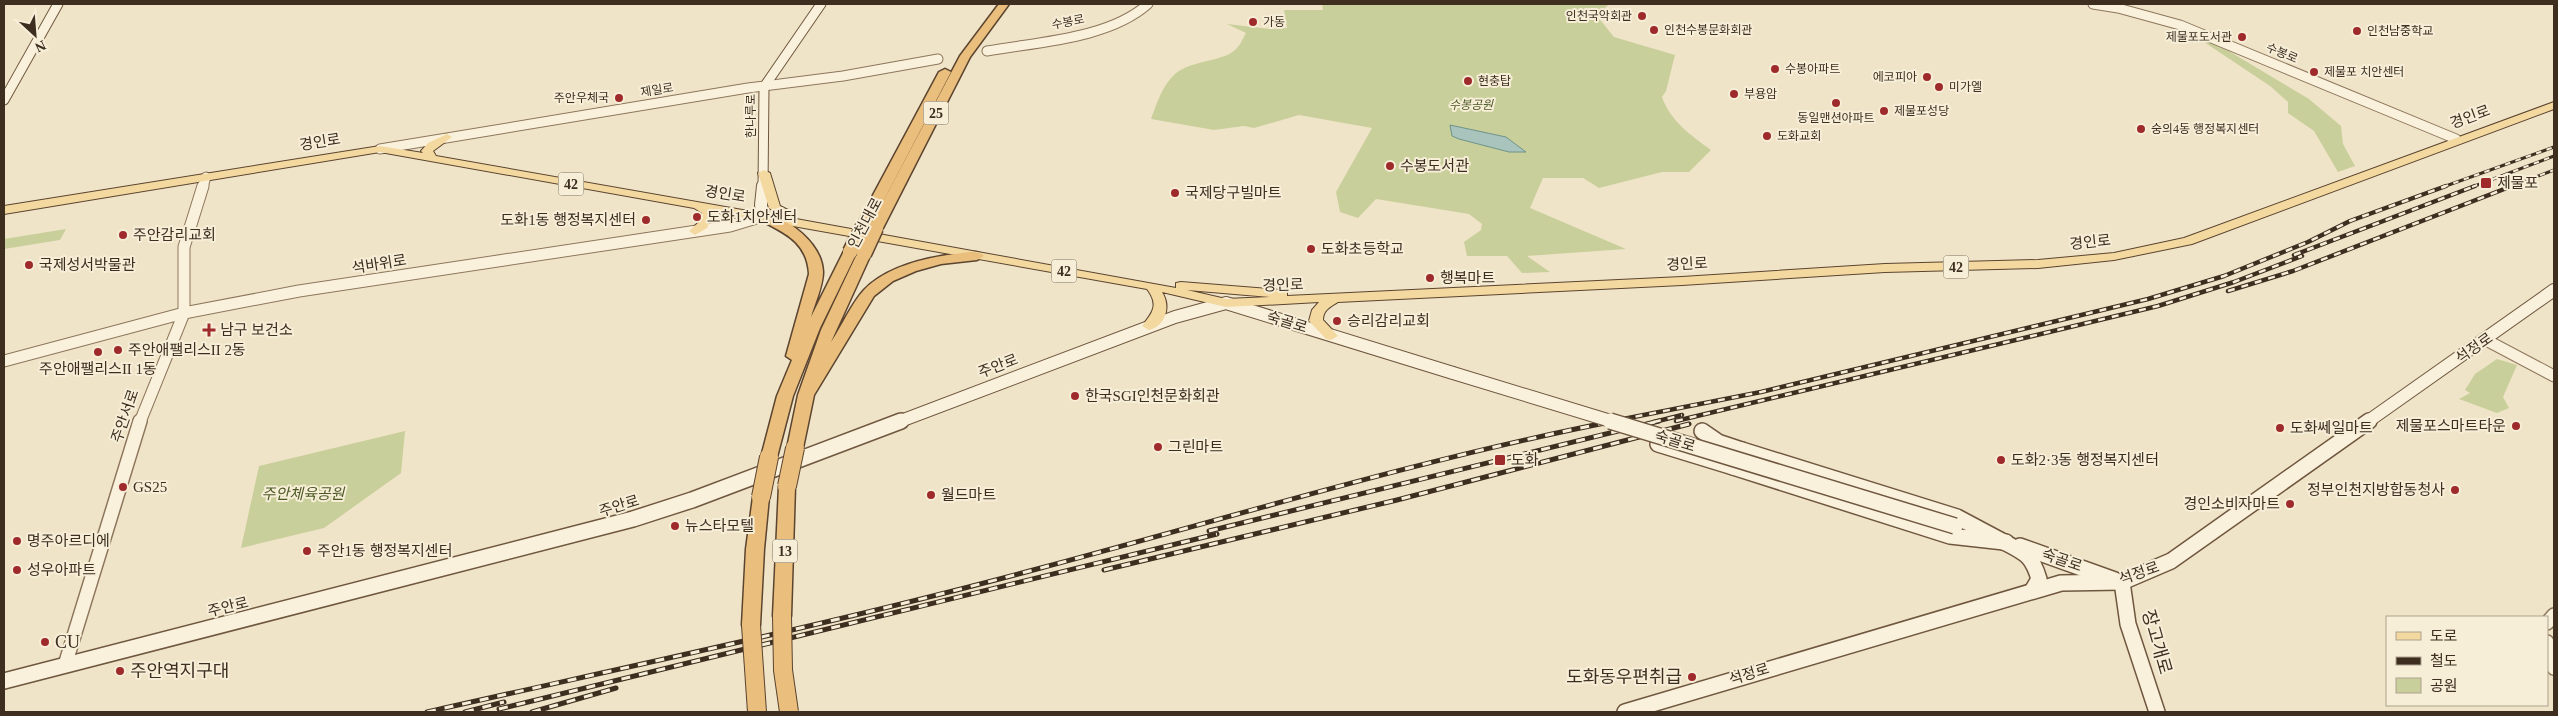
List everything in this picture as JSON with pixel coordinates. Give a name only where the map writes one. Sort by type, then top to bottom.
[{"type":"highway","name":"인천대로","points":[[757,712],[751,625],[755,548],[761,497],[785,396],[813,328],[857,253],[953,56],[993,4]]},
{"type":"highway","name":"인천대로","points":[[870,227],[965,56],[1004,4]]},
{"type":"highway","points":[[763,216],[793,232],[807,246],[815,260],[816,274],[793,356],[785,396]]},
{"type":"highway","name":"인천대로","points":[[789,712],[783,670],[782,616],[787,486],[806,394],[857,253]]},
{"type":"highway","points":[[806,394],[858,309],[875,288],[888,278],[911,268],[940,260],[977,256]]},
{"type":"main road","points":[[4,100],[58,4]]},
{"type":"main road","name":"한나루로","points":[[763,216],[761,205],[764,174],[764,87],[821,4]]},
{"type":"main road","name":"경인로","points":[[4,210],[380,149],[1151,286],[1226,303],[1332,299],[1885,268],[1954,267],[2088,260],[2148,252],[2188,241],[2554,105]]},
{"type":"main road","points":[[433,159],[427,151],[447,137]]},
{"type":"main road","points":[[764,174],[775,208],[806,224]]},
{"type":"main road","points":[[695,231],[704,226],[708,220],[708,212],[698,206]]},
{"type":"main road","points":[[1151,286],[1202,287],[1332,299]]},
{"type":"main road","points":[[1149,326],[1161,314],[1162,307],[1160,297],[1151,286]]},
{"type":"main road","name":"석정로","points":[[1625,712],[2032,591],[2061,583],[2122,582],[2171,561],[2486,340],[2554,290]]},
{"type":"main road","points":[[1331,336],[1316,321],[1316,314],[1320,306],[1332,299]]},
{"type":"main road","name":"주안로","points":[[4,681],[634,519],[692,500],[1149,326],[1226,303]]},
{"type":"main road","name":"숙골로","points":[[1226,303],[1955,526],[2122,582]]},
{"type":"main road","points":[[1702,431],[1718,442],[1957,517],[2006,542],[2025,553],[2034,561],[2039,579],[2032,591]]},
{"type":"main road","points":[[1658,444],[1950,536],[2006,542]]},
{"type":"main road","points":[[1733,467],[1742,450]]},
{"type":"main road","name":"장고개로","points":[[2122,582],[2128,624],[2157,712]]},
{"type":"street","name":"수봉로","points":[[987,51],[1112,26],[1134,17],[1148,4]]},
{"type":"street","name":"수봉로","points":[[2094,4],[2120,6],[2180,25],[2456,140]]},
{"type":"street","name":"제일로","points":[[380,149],[764,87],[863,74],[938,59]]},
{"type":"street","name":"주안서로","points":[[66,665],[144,405],[184,313],[184,247],[206,177]]},
{"type":"street","name":"석바위로","points":[[4,361],[184,313],[299,291],[730,226],[763,216]]},
{"type":"street","points":[[2486,340],[2554,376]]},
{"type":"street","points":[[2548,646],[2554,668]]},
{"type":"green space","name":"수봉공원","points":[[1322,4],[1609,4],[1597,16],[1614,37],[1675,55],[1666,91],[1662,97],[1676,121],[1711,150],[1689,172],[1662,172],[1599,188],[1583,178],[1543,178],[1530,208],[1626,249],[1527,256],[1550,272],[1522,273],[1507,256],[1467,256],[1464,242],[1481,230],[1482,224],[1469,214],[1376,199],[1358,218],[1340,212],[1336,192],[1372,128],[1299,115],[1254,128],[1244,126],[1214,130],[1151,119],[1163,89],[1175,74],[1189,66],[1222,57],[1235,50],[1246,33],[1227,24],[1270,29],[1287,28],[1284,10],[1323,10]]},
{"type":"green space","points":[[2195,36],[2207,38],[2309,99],[2341,126],[2343,144],[2355,166],[2338,172],[2314,131],[2288,113],[2288,102],[2270,86]]},
{"type":"green space","points":[[66,229],[60,240],[4,249],[4,239]]},
{"type":"green space","points":[[2497,359],[2517,365],[2503,397],[2509,408],[2497,413],[2459,399],[2470,393],[2465,390],[2475,374]]},
{"type":"green space","name":"주안체육공원","points":[[405,431],[401,473],[324,528],[241,548],[259,466]]},
{"type":"water","points":[[1450,125],[1506,137],[1526,152],[1509,152],[1459,139],[1452,136]]},
{"type":"railway","points":[[2443,187],[2554,147]]},
{"type":"railway","points":[[2472,187],[2554,156]]},
{"type":"railway","points":[[2509,187],[2554,170]]},
{"type":"railway","points":[[1608,422],[1761,392],[2148,299],[2224,276],[2308,242],[2350,221],[2446,186]]},
{"type":"railway","points":[[2294,255],[2475,186]]},
{"type":"railway","points":[[2228,291],[2293,271],[2512,186]]},
{"type":"railway","points":[[1676,421],[2158,306],[2234,282],[2302,256]]},
{"type":"railway","points":[[1654,422],[1682,415]]},
{"type":"railway","points":[[427,712],[886,608],[1397,471],[1542,436],[1615,421]]},
{"type":"railway","points":[[1209,531],[1659,421]]},
{"type":"railway","points":[[1104,570],[1397,500],[1689,424]]},
{"type":"railway","points":[[499,709],[1217,534]]},
{"type":"railway","points":[[532,712],[616,688]]},
{"type":"railway","points":[[465,712],[504,702]]},
{"type":"place","name":"인천국악회관","points":[[1642,16]]},
{"type":"place","name":"가동","points":[[1253,22]]},
{"type":"place","name":"인천수봉문화회관","points":[[1654,30]]},
{"type":"place","name":"인천남중학교","points":[[2357,31]]},
{"type":"place","name":"제물포도서관","points":[[2242,37]]},
{"type":"place","name":"수봉아파트","points":[[1775,69]]},
{"type":"place","name":"제물포 치안센터","points":[[2314,72]]},
{"type":"place","name":"에코피아","points":[[1927,77]]},
{"type":"place","name":"현충탑","points":[[1468,81]]},
{"type":"place","name":"미가엘","points":[[1939,87]]},
{"type":"place","name":"부용암","points":[[1734,94]]},
{"type":"place","name":"주안우체국","points":[[619,98]]},
{"type":"place","name":"동일맨션아파트","points":[[1836,103]]},
{"type":"place","name":"제물포성당","points":[[1884,111]]},
{"type":"place","name":"숭의4동 행정복지센터","points":[[2141,129]]},
{"type":"place","name":"도화교회","points":[[1767,136]]},
{"type":"place","name":"수봉도서관","points":[[1390,166]]},
{"type":"place","name":"제물포","points":[[2486,183]]},
{"type":"place","name":"국제당구빌마트","points":[[1175,193]]},
{"type":"place","name":"도화1치안센터","points":[[697,217]]},
{"type":"place","name":"도화1동 행정복지센터","points":[[646,220]]},
{"type":"place","name":"주안감리교회","points":[[123,235]]},
{"type":"place","name":"도화초등학교","points":[[1311,249]]},
{"type":"place","name":"국제성서박물관","points":[[29,265]]},
{"type":"place","name":"행복마트","points":[[1430,278]]},
{"type":"place","name":"승리감리교회","points":[[1337,321]]},
{"type":"place","name":"남구 보건소","points":[[209,330]]},
{"type":"place","name":"주안애팰리스II 2동","points":[[118,350]]},
{"type":"place","name":"주안애팰리스II 1동","points":[[98,352]]},
{"type":"place","name":"한국SGI인천문화회관","points":[[1075,396]]},
{"type":"place","name":"제물포스마트타운","points":[[2516,426]]},
{"type":"place","name":"도화쎄일마트","points":[[2280,428]]},
{"type":"place","name":"그린마트","points":[[1158,447]]},
{"type":"place","name":"도화","points":[[1500,460]]},
{"type":"place","name":"도화2·3동 행정복지센터","points":[[2001,460]]},
{"type":"place","name":"GS25","points":[[123,487]]},
{"type":"place","name":"정부인천지방합동청사","points":[[2455,490]]},
{"type":"place","name":"월드마트","points":[[931,495]]},
{"type":"place","name":"경인소비자마트","points":[[2290,504]]},
{"type":"place","name":"뉴스타모텔","points":[[675,526]]},
{"type":"place","name":"명주아르디에","points":[[17,541]]},
{"type":"place","name":"주안1동 행정복지센터","points":[[307,551]]},
{"type":"place","name":"성우아파트","points":[[17,570]]},
{"type":"place","name":"CU","points":[[45,642]]},
{"type":"place","name":"주안역지구대","points":[[120,671]]},
{"type":"place","name":"도화동우편취급","points":[[1692,677]]}]
